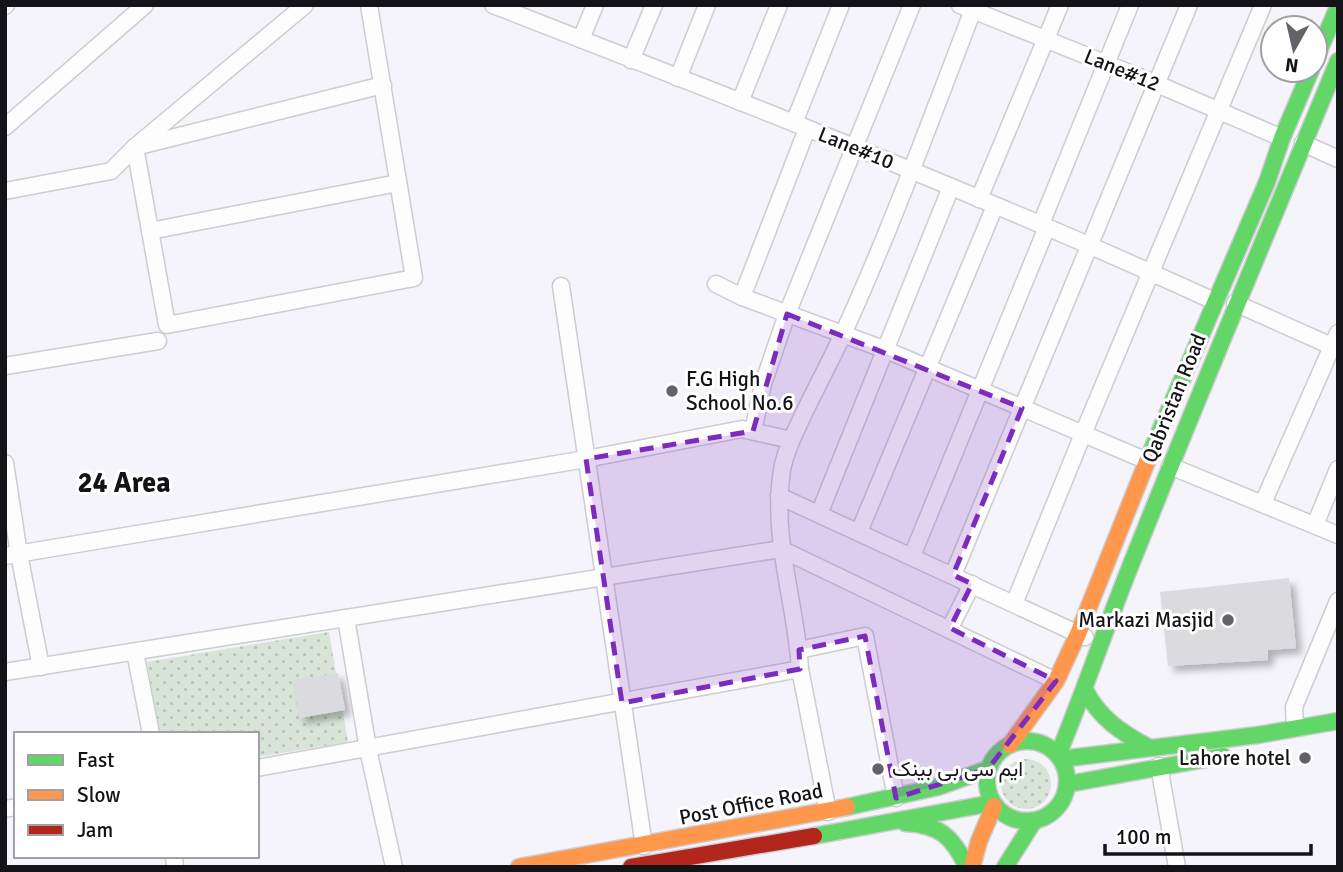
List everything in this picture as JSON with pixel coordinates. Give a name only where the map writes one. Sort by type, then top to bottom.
[{"type":"main road","points":[[1329,28],[1338,7]]},
{"type":"main road","name":"Qabristan Road","points":[[1060,757],[1099,643],[1235,303],[1338,61]]},
{"type":"main road","name":"Qabristan Road","points":[[1010,745],[1056,681],[1078,634],[1147,461],[1305,84]]},
{"type":"main road","points":[[1266,182],[1282,190]]},
{"type":"main road","points":[[1085,690],[1094,709],[1112,727],[1150,748]]},
{"type":"main road","points":[[1060,757],[1150,748],[1338,721]]},
{"type":"main road","points":[[1027,741],[1044,744],[1060,757],[1067,773],[1068,784],[1066,795],[1054,812],[1034,821],[1015,820],[993,804],[987,786],[988,769],[996,755],[1010,745],[1027,741]]},
{"type":"main road","points":[[1068,784],[1159,766],[1289,746]]},
{"type":"main road","name":"Post Office Road","points":[[519,867],[896,798],[939,787],[988,769]]},
{"type":"main road","points":[[970,867],[993,804]]},
{"type":"main road","name":"Post Office Road","points":[[633,867],[946,810],[993,804]]},
{"type":"main road","points":[[1005,867],[1034,821]]},
{"type":"main road","points":[[888,822],[932,827],[946,834],[957,844],[970,867]]},
{"type":"street","points":[[5,128],[145,5]]},
{"type":"street","points":[[5,191],[111,171],[135,147],[305,5]]},
{"type":"street","points":[[135,147],[167,325],[414,278],[369,5]]},
{"type":"street","name":"Lane#10","points":[[493,5],[523,11],[631,60],[1090,245],[1214,301]]},
{"type":"street","points":[[581,39],[595,5]]},
{"type":"street","points":[[631,60],[654,5]]},
{"type":"street","points":[[678,78],[707,5]]},
{"type":"street","points":[[740,102],[779,5]]},
{"type":"street","points":[[742,297],[841,5]]},
{"type":"street","points":[[753,430],[763,384],[786,314],[912,5]]},
{"type":"street","points":[[979,199],[1060,5]]},
{"type":"street","points":[[912,556],[1130,5]]},
{"type":"street","points":[[953,575],[1189,5]]},
{"type":"street","points":[[1014,604],[1263,5]]},
{"type":"street","points":[[828,812],[780,549],[779,496],[782,467],[791,440],[843,334],[911,171],[967,8]]},
{"type":"street","name":"Lane#12","points":[[967,8],[995,12],[1046,39],[1282,138]]},
{"type":"street","points":[[135,147],[383,85]]},
{"type":"street","points":[[1303,143],[1338,159]]},
{"type":"street","points":[[150,231],[398,183]]},
{"type":"street","points":[[819,514],[951,187]]},
{"type":"street","points":[[859,532],[996,206]]},
{"type":"street","points":[[716,284],[742,297],[886,350],[1147,461]]},
{"type":"street","points":[[561,286],[644,846]]},
{"type":"street","points":[[1235,303],[1336,343],[1263,503]]},
{"type":"street","points":[[5,366],[158,341]]},
{"type":"street","points":[[12,555],[586,459],[742,429],[791,440]]},
{"type":"street","points":[[5,463],[12,555],[41,667]]},
{"type":"street","points":[[1170,466],[1338,535]]},
{"type":"street","points":[[1315,525],[1338,469]]},
{"type":"street","points":[[779,496],[1099,643]]},
{"type":"street","points":[[5,672],[780,549],[1056,681]]},
{"type":"street","points":[[950,628],[972,583]]},
{"type":"street","points":[[1295,728],[1294,707],[1338,601]]},
{"type":"street","points":[[346,618],[368,749],[394,867]]},
{"type":"street","points":[[799,650],[864,636],[896,798]]},
{"type":"street","points":[[135,652],[151,732]]},
{"type":"street","points":[[259,768],[800,669]]},
{"type":"street","points":[[1159,766],[1177,867]]},
{"type":"highlighted area","points":[[787,314],[1022,408],[953,575],[972,584],[950,628],[1056,681],[988,769],[896,798],[865,636],[799,650],[800,669],[622,703],[586,459],[753,431]]},
{"type":"green space","points":[[329,632],[348,742],[259,757],[259,732],[159,732],[147,662]]},
{"type":"green space","points":[[1026,759],[1044,766],[1051,784],[1044,802],[1026,809],[1008,802],[1001,784],[1008,766]]},
{"type":"building","name":"Markazi Masjid","points":[[1289,578],[1296,648],[1268,650],[1268,660],[1168,666],[1160,592]]},
{"type":"building","points":[[338,673],[345,710],[299,718],[293,680]]},
{"type":"traffic: fast","points":[[1329,28],[1338,7]]},
{"type":"traffic: fast","points":[[1058,755],[1159,495],[1338,61]]},
{"type":"traffic: fast","points":[[1150,454],[1267,182],[1305,84]]},
{"type":"traffic: fast","points":[[1085,690],[1113,724],[1150,748]]},
{"type":"traffic: fast","points":[[1061,759],[1258,735],[1338,721]]},
{"type":"traffic: fast","points":[[1019,741],[1035,741],[1056,752],[1067,773],[1067,781],[1067,789],[1056,810],[1035,821],[1019,821],[1005,815],[993,803],[987,789],[987,773],[993,759],[1005,747],[1019,741]]},
{"type":"traffic: fast","points":[[1068,784],[1223,756]]},
{"type":"traffic: fast","points":[[847,807],[938,787],[988,769]]},
{"type":"traffic: fast","points":[[814,836],[992,803]]},
{"type":"traffic: fast","points":[[1005,867],[1034,821]]},
{"type":"traffic: fast","points":[[905,823],[927,826],[944,834],[956,847],[967,867]]},
{"type":"traffic: slow","points":[[1010,745],[1056,681],[1078,634],[1150,454]]},
{"type":"traffic: slow","points":[[972,867],[979,841],[994,806]]},
{"type":"traffic: slow","points":[[519,867],[847,807]]},
{"type":"traffic: jam","points":[[631,867],[814,836]]},
{"type":"place","name":"F.G High School No.6","points":[[672,391]]},
{"type":"place","name":"Markazi Masjid","points":[[1228,620]]},
{"type":"place","name":"Lahore hotel","points":[[1305,758]]},
{"type":"place","name":"ایم سی بی بینک","points":[[878,769]]},
{"type":"district","name":"24 Area","points":[[124,483]]}]
